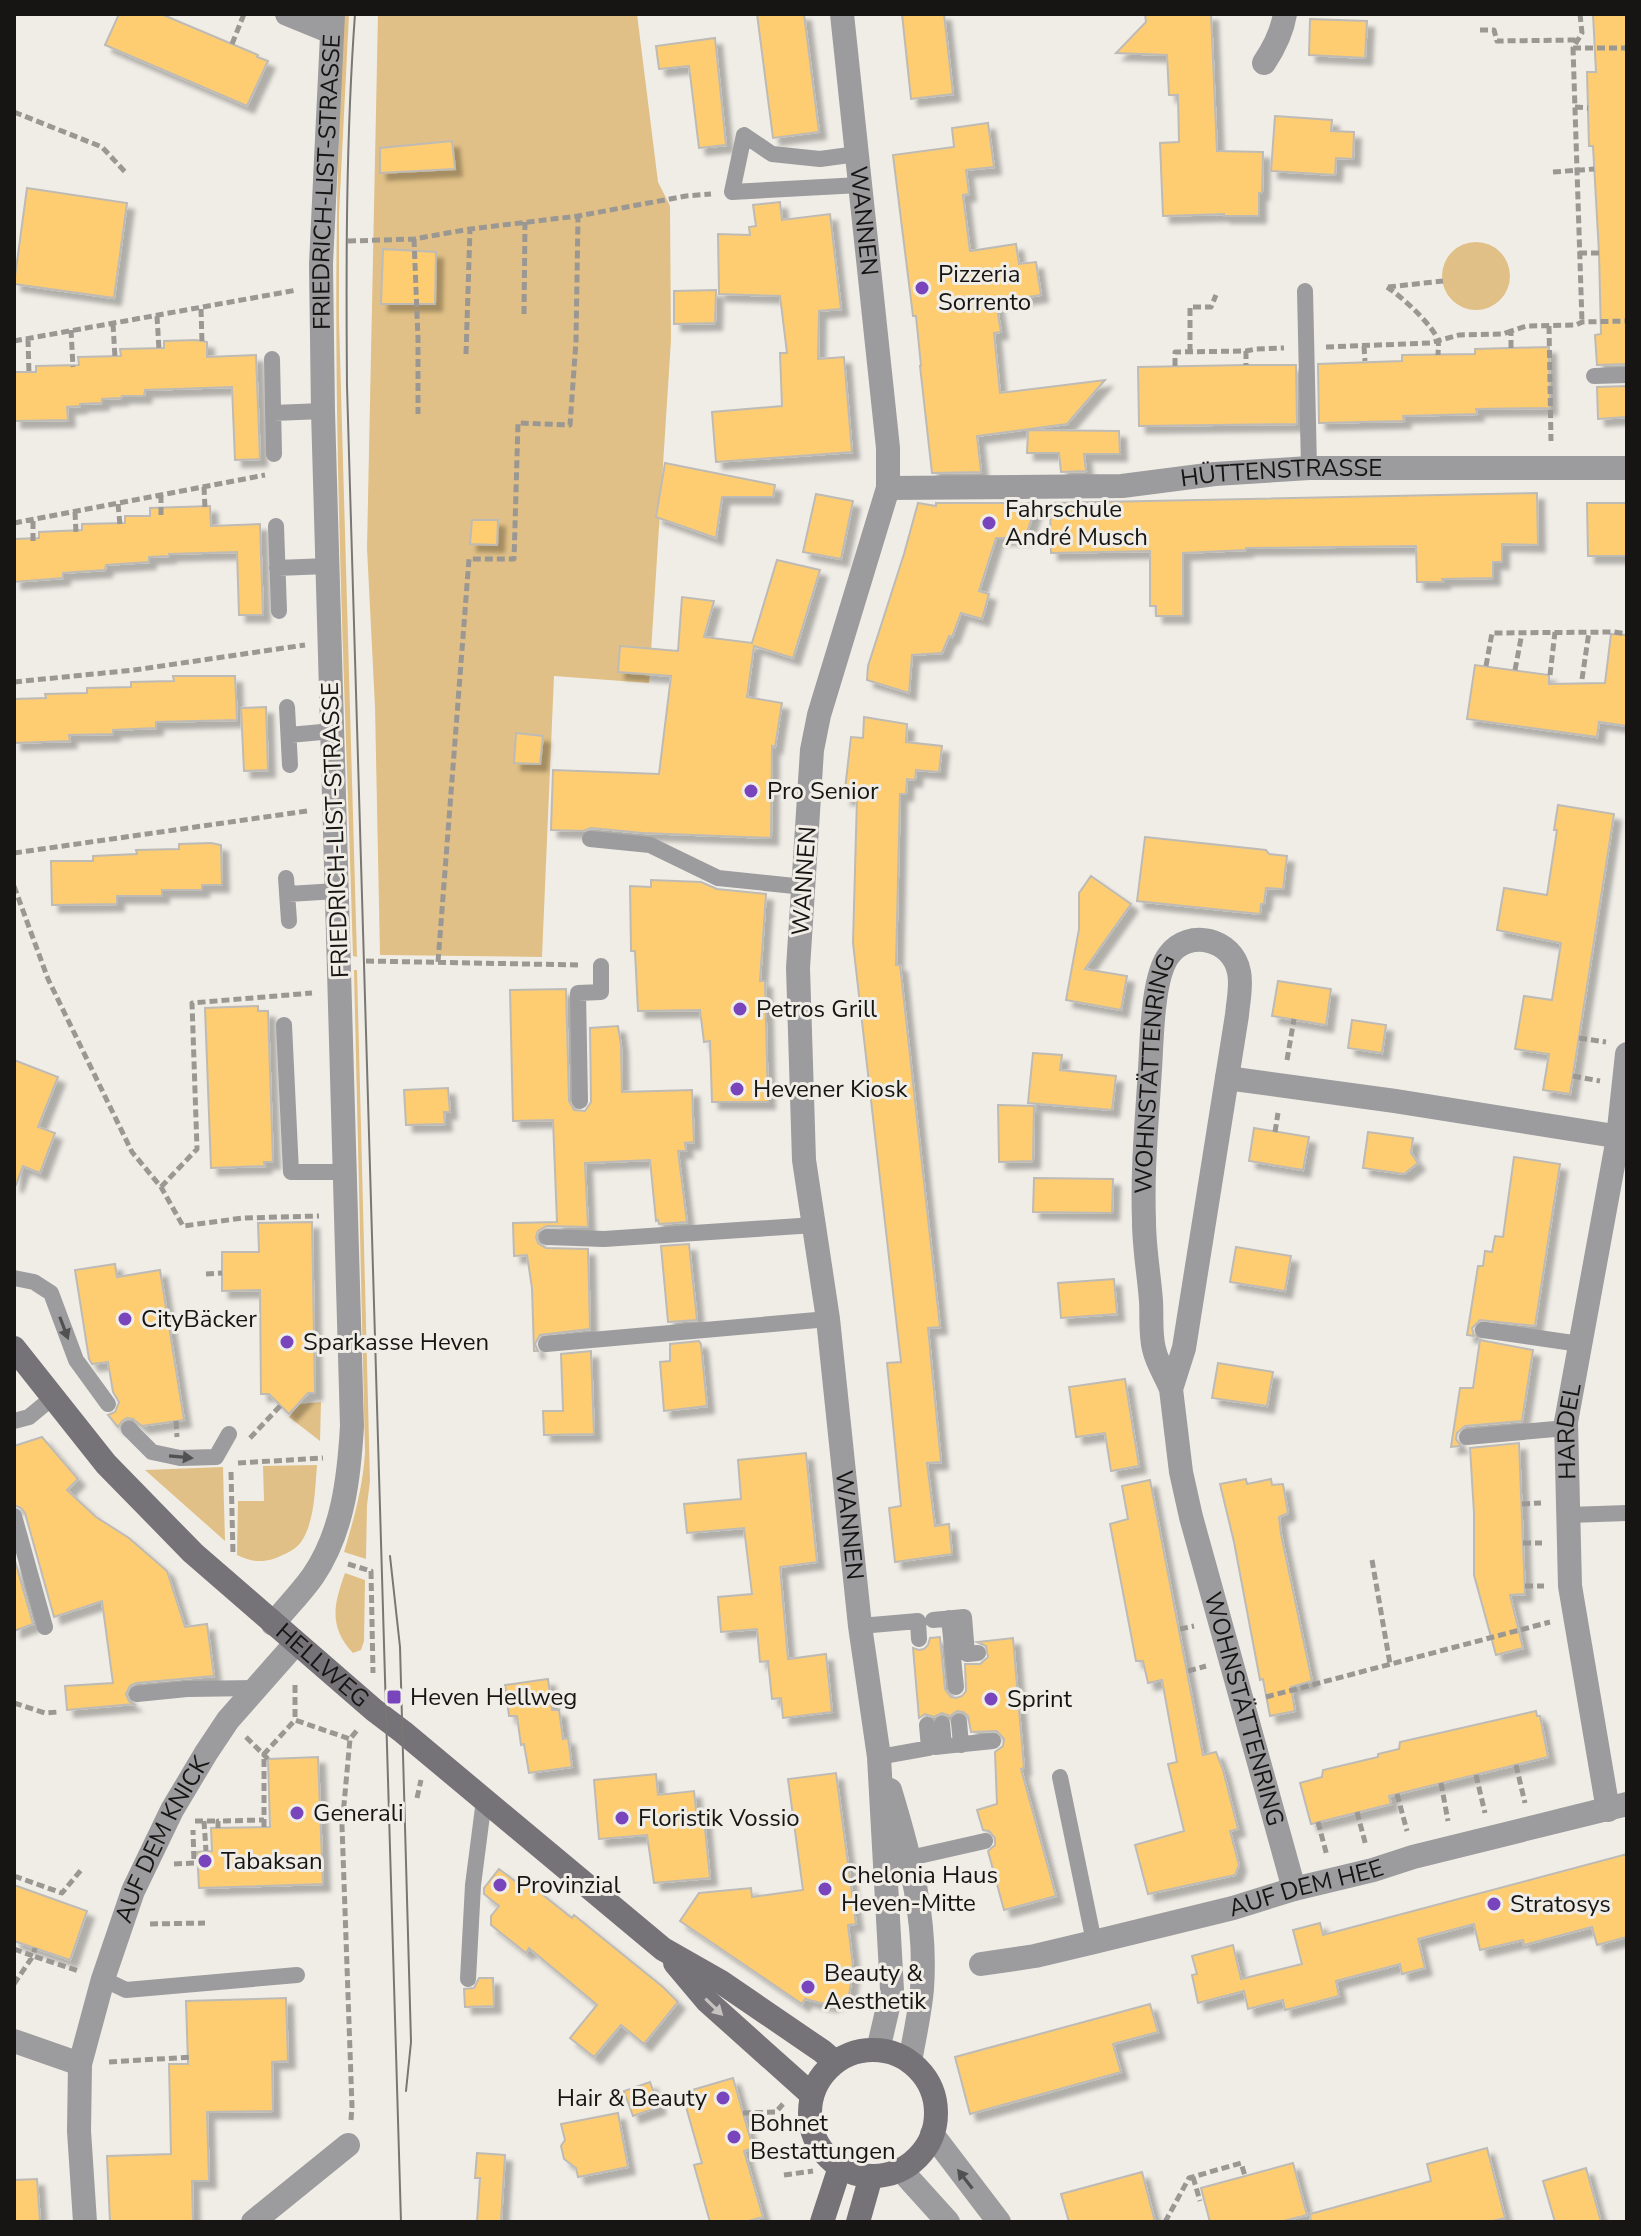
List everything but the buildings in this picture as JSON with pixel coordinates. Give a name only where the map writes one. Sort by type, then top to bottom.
[{"type":"street","points":[[287,14],[332,23]]},
{"type":"street","name":"WANNEN","points":[[842,14],[888,448],[888,488],[819,715],[812,750],[798,963],[804,1160],[828,1319],[860,1626],[879,1757],[892,1990],[878,2050]]},
{"type":"street","points":[[1264,63],[1273,49],[1285,14]]},
{"type":"street","name":"FRIEDRICH-LIST-STRASSE","points":[[273,1624],[313,1576],[339,1520],[350,1463],[352,1426],[321,286],[332,23]]},
{"type":"street","name":"HÜTTENSTRASSE","points":[[888,488],[1122,486],[1229,472],[1309,468],[1627,468]]},
{"type":"street","name":"WOHNSTÄTTENRING","points":[[1171,1389],[1184,1348],[1237,1015],[1240,973],[1232,954],[1220,945],[1205,940],[1180,944],[1169,955],[1157,989],[1143,1175],[1154,1350],[1171,1389],[1181,1472],[1241,1703],[1294,1889]]},
{"type":"street","name":"HARDEL","points":[[1617,1807],[1570,1586],[1566,1428],[1622,1138],[1627,1054]]},
{"type":"street","points":[[1227,1078],[1395,1101],[1622,1138]]},
{"type":"street","name":"HELLWEG","points":[[14,1348],[115,1474],[193,1553],[295,1644],[663,1949],[707,2001],[806,2090]]},
{"type":"street","name":"AUF DEM KNICK","points":[[85,2222],[79,2131],[80,2064],[121,1924],[177,1799],[228,1720],[295,1644]]},
{"type":"street","name":"WANNEN","points":[[879,1757],[911,1858],[923,1949],[922,1991],[910,2062]]},
{"type":"street","name":"AUF DEM HEE","points":[[981,1964],[1035,1956],[1233,1908],[1413,1857],[1617,1807]]},
{"type":"street","name":"HELLWEG","points":[[663,1949],[721,1982],[835,2062]]},
{"type":"street","points":[[14,2041],[80,2064]]},
{"type":"street","points":[[878,2050],[910,2062],[925,2077],[934,2095],[936,2115],[925,2149],[901,2170],[886,2175],[855,2174],[840,2167],[824,2153],[814,2135],[806,2090],[835,2062],[848,2055],[878,2050]]},
{"type":"street","points":[[932,2134],[999,2222]]},
{"type":"street","points":[[253,2222],[348,2145]]},
{"type":"street","points":[[822,2222],[840,2167]]},
{"type":"street","points":[[901,2170],[948,2222]]},
{"type":"street","points":[[858,2222],[871,2176]]},
{"type":"lane","points":[[857,154],[820,159],[772,154],[744,135],[732,192],[860,185]]},
{"type":"lane","points":[[1305,291],[1309,468]]},
{"type":"lane","points":[[272,359],[274,454]]},
{"type":"lane","points":[[1594,376],[1627,375]]},
{"type":"lane","points":[[273,413],[323,411]]},
{"type":"lane","points":[[276,526],[279,611]]},
{"type":"lane","points":[[277,568],[328,566]]},
{"type":"lane","points":[[287,707],[290,765]]},
{"type":"lane","points":[[289,735],[333,731]]},
{"type":"lane","points":[[590,839],[650,845],[718,878],[804,887]]},
{"type":"lane","points":[[289,921],[287,886],[337,891]]},
{"type":"lane","points":[[580,1101],[578,993],[601,992],[601,966]]},
{"type":"lane","points":[[284,1025],[291,1172],[345,1172]]},
{"type":"lane","points":[[547,1237],[604,1239],[815,1225]]},
{"type":"lane","points":[[14,1278],[34,1282],[51,1293],[76,1360],[108,1404]]},
{"type":"lane","points":[[546,1344],[828,1319]]},
{"type":"lane","points":[[1483,1330],[1580,1344]]},
{"type":"lane","points":[[14,1421],[29,1417],[52,1398]]},
{"type":"lane","points":[[1467,1437],[1566,1428]]},
{"type":"lane","points":[[129,1429],[152,1452],[180,1458],[216,1457],[229,1434]]},
{"type":"lane","points":[[1569,1515],[1627,1513]]},
{"type":"lane","points":[[14,1516],[45,1627]]},
{"type":"lane","points":[[860,1626],[964,1617],[967,1654],[978,1653]]},
{"type":"lane","points":[[927,1638],[933,1620]]},
{"type":"lane","points":[[933,1620],[956,1687]]},
{"type":"lane","points":[[137,1694],[187,1689],[256,1688]]},
{"type":"lane","points":[[945,1746],[943,1724],[945,1746]]},
{"type":"lane","points":[[879,1757],[993,1741]]},
{"type":"lane","points":[[1060,1777],[1094,1942]]},
{"type":"lane","points":[[468,1979],[473,1885],[484,1800]]},
{"type":"lane","points":[[884,1863],[985,1841]]},
{"type":"lane","points":[[103,1979],[126,1990],[297,1975]]},
{"type":"path","points":[[232,44],[244,14]]},
{"type":"path","points":[[1580,14],[1582,33],[1573,48],[1582,322]]},
{"type":"path","points":[[1480,30],[1494,30],[1497,41],[1576,40]]},
{"type":"path","points":[[1573,48],[1627,48]]},
{"type":"path","points":[[1575,107],[1588,108]]},
{"type":"path","points":[[14,112],[102,147],[127,174]]},
{"type":"path","points":[[1553,172],[1594,169]]},
{"type":"path","points":[[369,240],[414,239],[578,216],[686,196],[732,192]]},
{"type":"path","points":[[438,962],[469,559],[514,559],[518,423],[570,425],[576,341],[578,216]]},
{"type":"path","points":[[524,314],[525,222]]},
{"type":"path","points":[[466,354],[470,229]]},
{"type":"path","points":[[414,239],[418,414]]},
{"type":"path","points":[[1579,253],[1599,253]]},
{"type":"path","points":[[1438,355],[1438,341],[1434,333],[1401,296],[1387,287],[1443,281]]},
{"type":"path","points":[[14,341],[321,286]]},
{"type":"path","points":[[1190,352],[1190,307],[1211,307],[1216,295]]},
{"type":"path","points":[[201,309],[202,342]]},
{"type":"path","points":[[157,316],[159,350]]},
{"type":"path","points":[[1175,366],[1175,352],[1430,343],[1459,335],[1503,334],[1526,326],[1627,321]]},
{"type":"path","points":[[113,324],[115,358]]},
{"type":"path","points":[[1549,326],[1552,468]]},
{"type":"path","points":[[71,330],[73,367]]},
{"type":"path","points":[[1511,331],[1511,348]]},
{"type":"path","points":[[28,338],[29,374]]},
{"type":"path","points":[[1364,346],[1365,361]]},
{"type":"path","points":[[1246,351],[1246,365]]},
{"type":"path","points":[[14,523],[279,472]]},
{"type":"path","points":[[204,487],[205,508]]},
{"type":"path","points":[[161,496],[161,515]]},
{"type":"path","points":[[118,504],[120,525]]},
{"type":"path","points":[[75,512],[76,533]]},
{"type":"path","points":[[33,520],[33,541]]},
{"type":"path","points":[[1550,675],[1555,632]]},
{"type":"path","points":[[1582,679],[1589,632]]},
{"type":"path","points":[[1486,666],[1492,633],[1627,634]]},
{"type":"path","points":[[1515,670],[1522,633]]},
{"type":"path","points":[[14,682],[134,670],[330,642]]},
{"type":"path","points":[[14,853],[335,806]]},
{"type":"path","points":[[14,886],[48,979],[132,1152],[161,1187],[183,1226],[243,1218],[347,1215]]},
{"type":"path","points":[[339,963],[601,966]]},
{"type":"path","points":[[161,1187],[197,1149],[192,1003],[339,990]]},
{"type":"path","points":[[1283,1087],[1294,1019]]},
{"type":"path","points":[[206,1274],[222,1273]]},
{"type":"path","points":[[231,1464],[234,1591]]},
{"type":"path","points":[[1372,1560],[1390,1664]]},
{"type":"path","points":[[366,1569],[371,1571],[372,1640]]},
{"type":"path","points":[[1241,1703],[1575,1615]]},
{"type":"path","points":[[14,1703],[45,1713],[58,1712]]},
{"type":"path","points":[[348,2145],[352,2107],[342,1826],[350,1739],[374,1710]]},
{"type":"path","points":[[218,1828],[218,1821],[264,1823],[264,1754],[295,1720],[350,1739]]},
{"type":"path","points":[[1516,1765],[1531,1828]]},
{"type":"path","points":[[1476,1775],[1490,1838]]},
{"type":"path","points":[[1441,1783],[1454,1847]]},
{"type":"path","points":[[1397,1794],[1413,1857]]},
{"type":"path","points":[[204,1821],[206,1851]]},
{"type":"path","points":[[14,1876],[62,1893],[81,1870]]},
{"type":"path","points":[[121,1924],[205,1923]]},
{"type":"path","points":[[14,1984],[35,1948]]},
{"type":"path","points":[[14,1949],[103,1979]]},
{"type":"path","points":[[80,2064],[192,2057]]},
{"type":"path","points":[[743,2113],[776,2112],[806,2090]]},
{"type":"path","points":[[1165,2222],[1189,2178],[1241,2163],[1245,2176]]},
{"type":"path","points":[[1193,2177],[1200,2201]]},
{"type":"shaded area","points":[[344,14],[349,14],[339,214],[339,320],[357,957],[353,956],[338,485],[337,250]]},
{"type":"shaded area","points":[[378,14],[637,14],[658,182],[670,206],[671,340],[649,683],[554,676],[542,957],[380,955],[375,707],[367,548]]},
{"type":"shaded area","points":[[1469,242],[1483,242],[1495,247],[1505,257],[1510,276],[1505,295],[1495,305],[1483,310],[1469,310],[1457,305],[1447,295],[1442,283],[1442,269],[1447,257],[1457,247]]},
{"type":"shaded area","points":[[354,970],[357,970],[370,1481],[366,1559],[344,1552],[355,1515],[365,1452]]},
{"type":"shaded area","points":[[321,1402],[320,1441],[289,1417],[300,1404]]},
{"type":"shaded area","points":[[317,1465],[312,1512],[301,1543],[286,1554],[268,1560],[255,1561],[237,1555],[238,1501],[264,1501],[263,1466]]},
{"type":"shaded area","points":[[223,1467],[225,1541],[145,1470]]},
{"type":"shaded area","points":[[345,1573],[365,1580],[364,1641],[361,1650],[353,1653],[340,1633],[336,1614]]},
{"type":"tram line","points":[[355,14],[348,154],[347,386],[401,2222]]},
{"type":"tram line","points":[[390,1556],[400,1647],[411,2042],[406,2091]]},
{"type":"place","name":"Pizzeria Sorrento","points":[[922,288]]},
{"type":"place","name":"Fahrschule André Musch","points":[[989,523]]},
{"type":"place","name":"Pro Senior","points":[[751,791]]},
{"type":"place","name":"Petros Grill","points":[[740,1009]]},
{"type":"place","name":"Hevener Kiosk","points":[[737,1089]]},
{"type":"place","name":"CityBäcker","points":[[125,1319]]},
{"type":"place","name":"Sparkasse Heven","points":[[287,1342]]},
{"type":"place","name":"Heven Hellweg","points":[[394,1697]]},
{"type":"place","name":"Sprint","points":[[991,1699]]},
{"type":"place","name":"Generali","points":[[297,1813]]},
{"type":"place","name":"Floristik Vossio","points":[[622,1818]]},
{"type":"place","name":"Tabaksan","points":[[205,1861]]},
{"type":"place","name":"Provinzial","points":[[500,1885]]},
{"type":"place","name":"Chelonia Haus Heven-Mitte","points":[[825,1889]]},
{"type":"place","name":"Stratosys","points":[[1494,1904]]},
{"type":"place","name":"Beauty & Aesthetik","points":[[808,1987]]},
{"type":"place","name":"Hair & Beauty","points":[[723,2098]]},
{"type":"place","name":"Bohnet Bestattungen","points":[[734,2137]]}]
